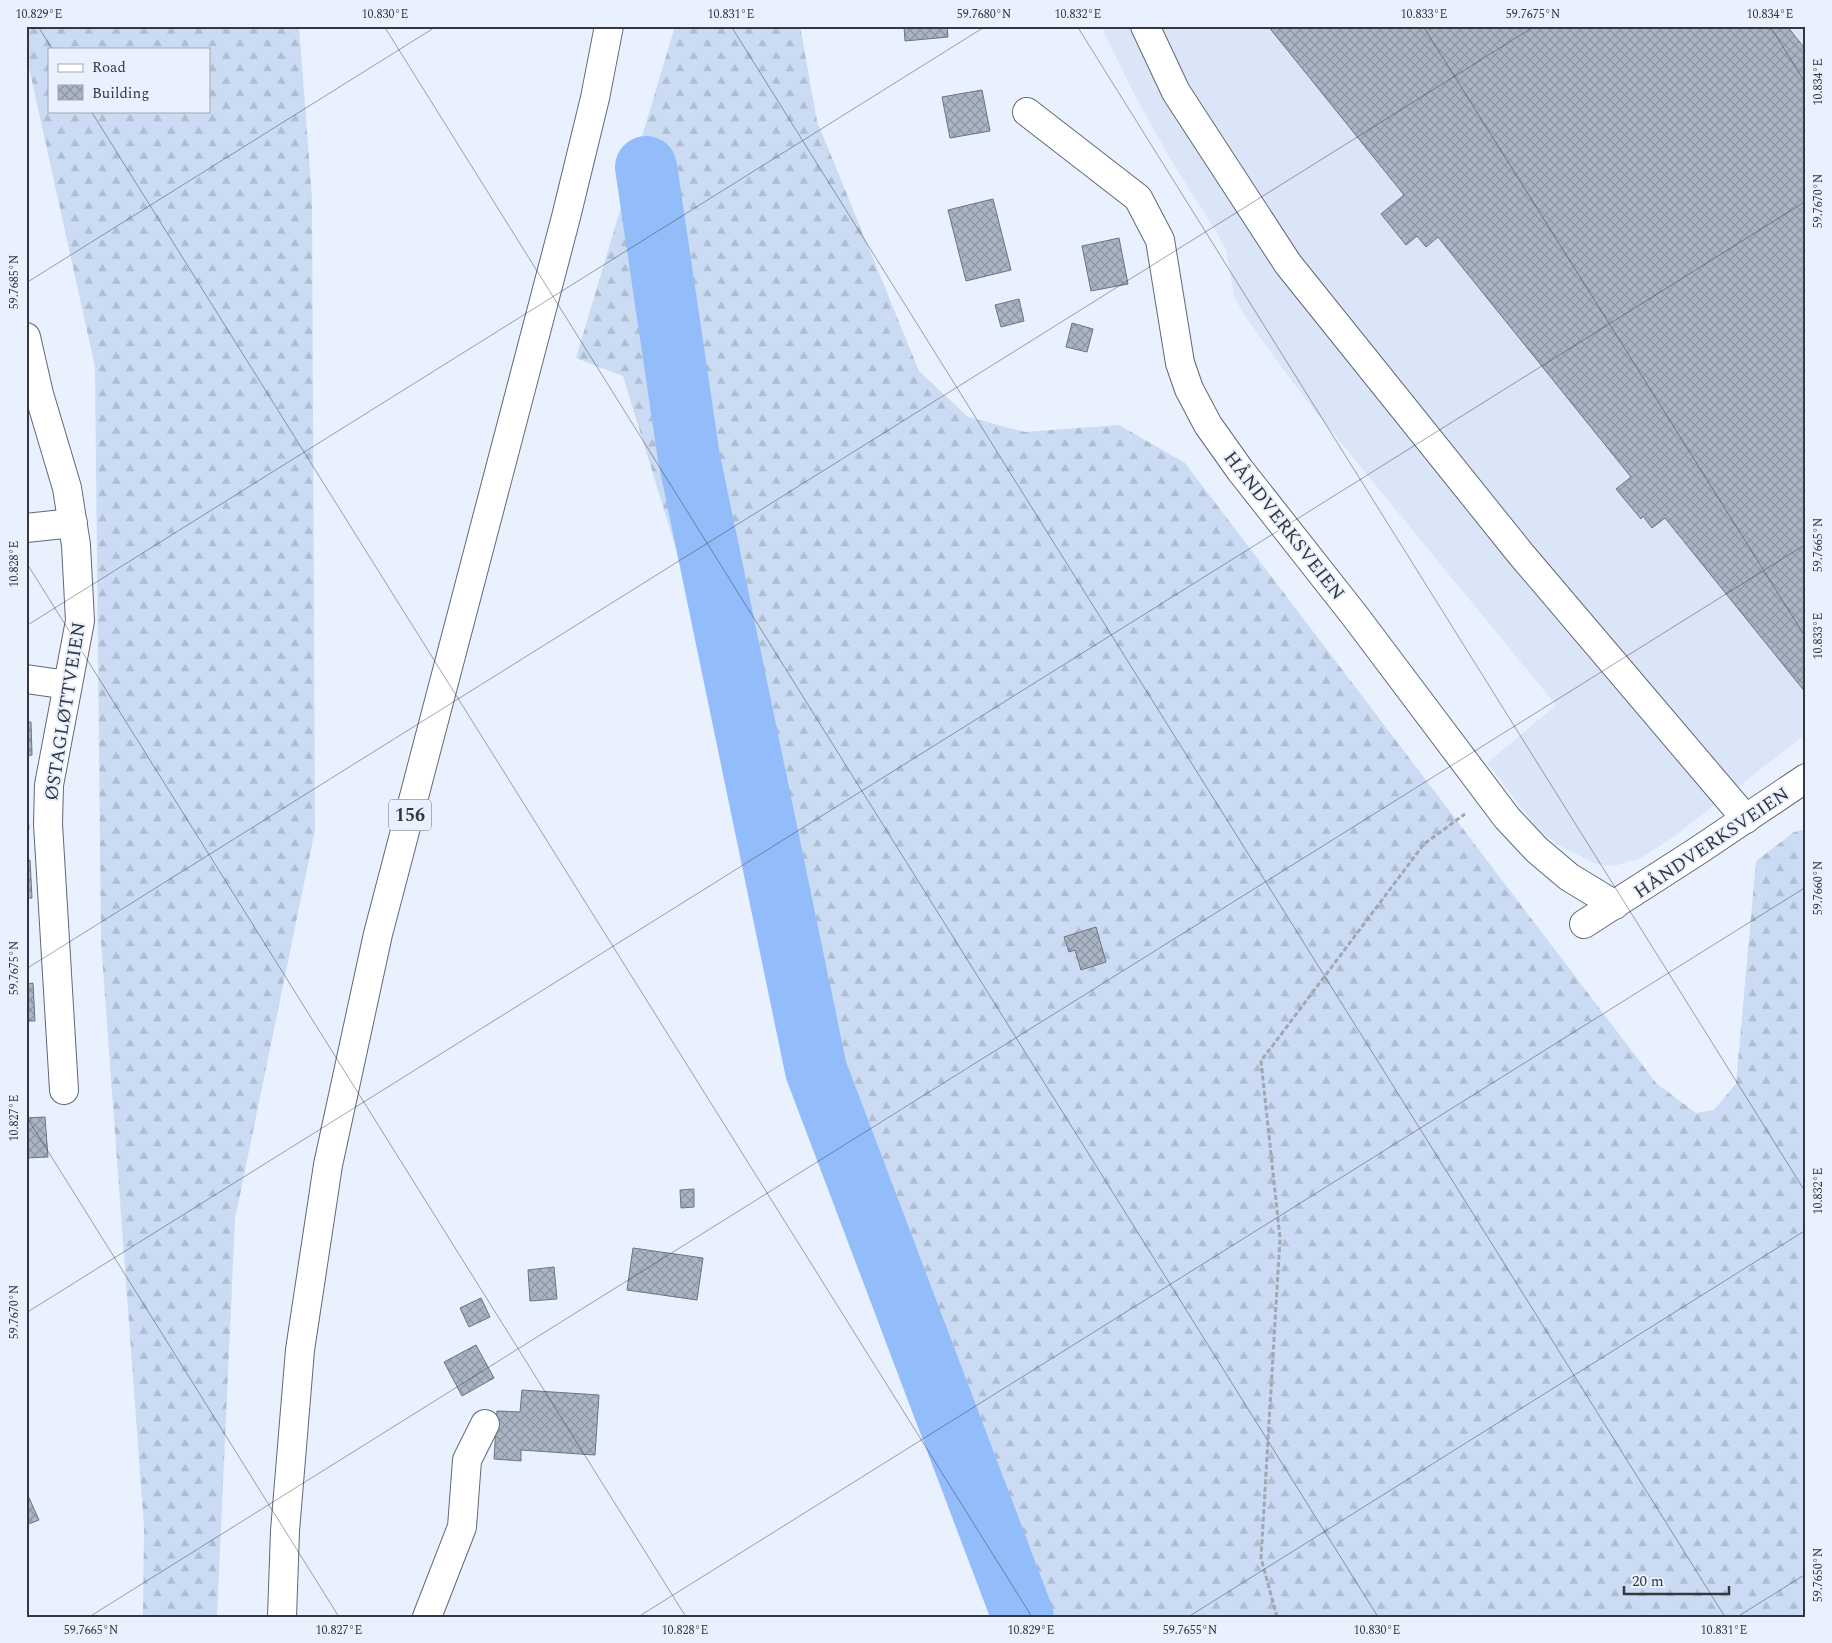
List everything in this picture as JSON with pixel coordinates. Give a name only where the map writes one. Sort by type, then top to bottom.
[{"type":"street","name":"156","points":[[282,1617],[286,1522],[300,1350],[328,1165],[378,934],[564,227],[595,98],[609,26]]},
{"type":"street","points":[[1145,26],[1176,92],[1288,264],[1520,553],[1746,819]]},
{"type":"street","name":"HÅNDVERKSVEIEN","points":[[1027,112],[1138,198],[1160,240],[1180,363],[1190,389],[1208,425],[1240,470],[1355,616],[1507,818],[1562,872],[1615,904]]},
{"type":"street","name":"ØSTAGLØTTVEIEN","points":[[26,337],[38,394],[67,488],[76,545],[80,621],[49,785],[48,824],[64,1090]]},
{"type":"street","points":[[26,528],[73,523]]},
{"type":"street","points":[[26,679],[68,685]]},
{"type":"street","name":"HÅNDVERKSVEIEN","points":[[1584,924],[1806,778]]},
{"type":"street","points":[[426,1617],[462,1527],[468,1460],[485,1424]]},
{"type":"path","points":[[1277,1617],[1261,1558],[1280,1238],[1260,1061],[1424,844],[1489,795]]},
{"type":"shaded area","points":[[1101,26],[1806,26],[1806,734],[1676,835],[1641,858],[1614,866],[1596,864],[1558,845],[1537,828],[1487,763],[1556,705],[1314,410],[1243,313],[1234,296],[1226,250],[1136,98]]},
{"type":"green space","points":[[26,26],[299,26],[312,198],[315,830],[235,1219],[217,1617],[143,1617],[144,1527],[101,942],[95,367],[26,54]]},
{"type":"green space","points":[[675,26],[800,26],[817,121],[919,371],[968,417],[1025,432],[1119,425],[1185,463],[1657,1084],[1696,1113],[1714,1110],[1736,1084],[1756,861],[1794,832],[1806,829],[1806,1617],[1003,1617],[623,376],[576,358]]},
{"type":"building","points":[[904,26],[947,26],[948,37],[905,41]]},
{"type":"building","points":[[1268,26],[1787,26],[1806,50],[1806,693],[1665,518],[1652,528],[1643,516],[1641,519],[1616,489],[1631,477],[1438,237],[1426,247],[1417,236],[1406,245],[1381,214],[1404,195]]},
{"type":"building","points":[[982,90],[990,131],[950,138],[942,97]]},
{"type":"building","points":[[993,199],[1011,270],[966,281],[948,210]]},
{"type":"building","points":[[1119,238],[1128,284],[1091,291],[1082,246]]},
{"type":"building","points":[[1019,299],[1024,321],[1001,327],[995,305]]},
{"type":"building","points":[[1072,323],[1093,329],[1087,352],[1066,347]]},
{"type":"building","points":[[26,722],[31,722],[32,755],[26,756]]},
{"type":"building","points":[[26,794],[29,829],[26,829]]},
{"type":"building","points":[[30,860],[32,898],[26,898],[26,861]]},
{"type":"building","points":[[1096,927],[1106,962],[1081,970],[1075,950],[1069,952],[1064,937]]},
{"type":"building","points":[[33,983],[35,1021],[26,1021],[26,984]]},
{"type":"building","points":[[45,1117],[48,1157],[26,1158],[26,1118]]},
{"type":"building","points":[[694,1189],[694,1207],[681,1208],[680,1190]]},
{"type":"building","points":[[633,1248],[703,1258],[697,1300],[627,1290]]},
{"type":"building","points":[[554,1267],[557,1299],[530,1301],[528,1270]]},
{"type":"building","points":[[481,1298],[490,1317],[469,1327],[460,1308]]},
{"type":"building","points":[[476,1345],[494,1378],[462,1396],[444,1362]]},
{"type":"building","points":[[522,1390],[599,1395],[595,1455],[521,1450],[521,1461],[494,1459],[497,1411],[520,1412]]},
{"type":"building","points":[[26,1491],[39,1520],[26,1525]]},
{"type":"waterway","points":[[646,167],[689,458],[816,1070],[1023,1617]]}]
